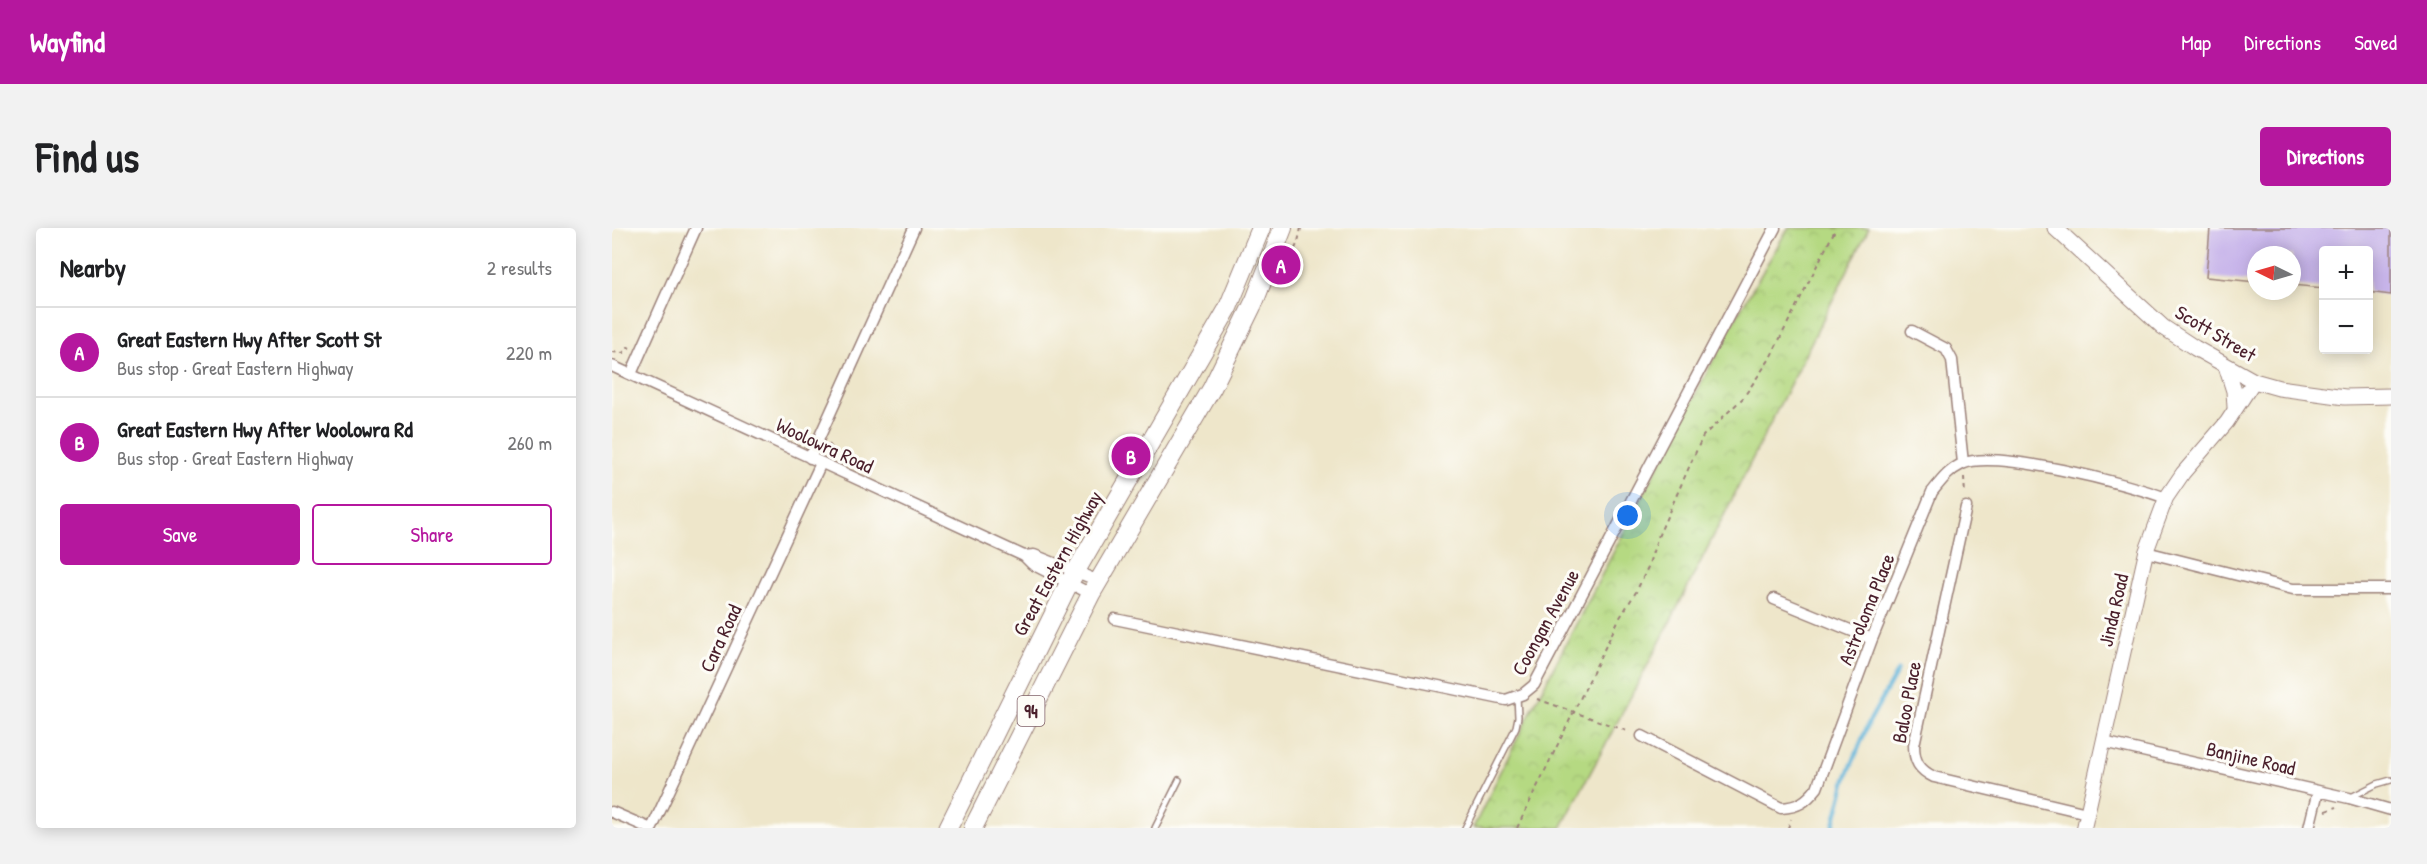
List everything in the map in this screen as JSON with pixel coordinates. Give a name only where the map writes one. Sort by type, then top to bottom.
[{"type":"highway","name":"Great Eastern Highway","points":[[948,828],[1072,577],[1227,310],[1261,228]]},
{"type":"highway","name":"94","points":[[973,828],[1095,588],[1212,388],[1255,300],[1283,228]]},
{"type":"main road","name":"Scott Street","points":[[2055,228],[2163,327],[2226,366],[2259,382],[2344,397],[2391,396]]},
{"type":"main road","points":[[2226,366],[2234,391],[2235,407]]},
{"type":"street","points":[[631,374],[696,228]]},
{"type":"street","points":[[810,458],[914,228]]},
{"type":"street","name":"Coongan Avenue","points":[[1115,619],[1506,700],[1520,695],[1534,685],[1775,228]]},
{"type":"street","points":[[1912,331],[1946,349],[1952,360],[1963,463],[2013,460],[2145,490],[2166,498]]},
{"type":"street","name":"Woolowra Road","points":[[612,366],[1024,556],[1032,564],[1072,577],[1095,588]]},
{"type":"street","name":"Jinda Road","points":[[2084,828],[2146,552],[2166,498],[2183,473],[2227,422],[2235,407],[2259,382]]},
{"type":"street","name":"Jinda Road","points":[[2227,422],[2235,421],[2259,382]]},
{"type":"street","name":"Cara Road","points":[[650,828],[821,463]]},
{"type":"street","name":"Astroloma Place","points":[[1642,736],[1781,808],[1794,808],[1806,802],[1817,788],[1872,639],[1932,492],[1946,475],[1963,463]]},
{"type":"street","name":"Baloo Place","points":[[1966,507],[1914,745],[1918,764],[1934,777],[2087,813]]},
{"type":"street","points":[[2146,552],[2245,579],[2293,589],[2391,590]]},
{"type":"street","points":[[1774,598],[1872,639]]},
{"type":"street","name":"Banjine Road","points":[[2103,742],[2318,791],[2347,802],[2391,810]]},
{"type":"street","points":[[2309,828],[2318,791]]},
{"type":"street","points":[[612,812],[650,828]]},
{"type":"lane","points":[[1464,828],[1516,727],[1520,695]]},
{"type":"lane","points":[[1155,828],[1179,780]]},
{"type":"lane","points":[[2347,802],[2377,784],[2391,780]]},
{"type":"path","points":[[1517,828],[1619,619],[1648,567],[1656,539],[1703,436],[1743,398],[1769,360],[1836,228]]},
{"type":"path","points":[[612,352],[623,353],[628,347]]},
{"type":"path","points":[[819,437],[836,450],[843,462]]},
{"type":"path","points":[[1963,463],[1966,507]]},
{"type":"path","points":[[1520,695],[1574,711],[1642,736]]},
{"type":"path","points":[[2325,814],[2327,809],[2347,802]]},
{"type":"green space","points":[[1788,228],[1869,228],[1662,638],[1561,828],[1473,828],[1532,709],[1731,326]]},
{"type":"building","points":[[2210,228],[2391,228],[2391,295],[2373,293],[2373,246],[2319,246],[2319,288],[2301,286],[2301,246],[2247,246],[2247,281],[2206,277]]},
{"type":"waterway","points":[[1833,828],[1846,779],[1869,722],[1898,670]]},
{"type":"place","name":"Great Eastern Hwy After Scott St","points":[[1281,265]]},
{"type":"place","name":"Great Eastern Hwy After Woolowra Rd","points":[[1131,456]]}]
